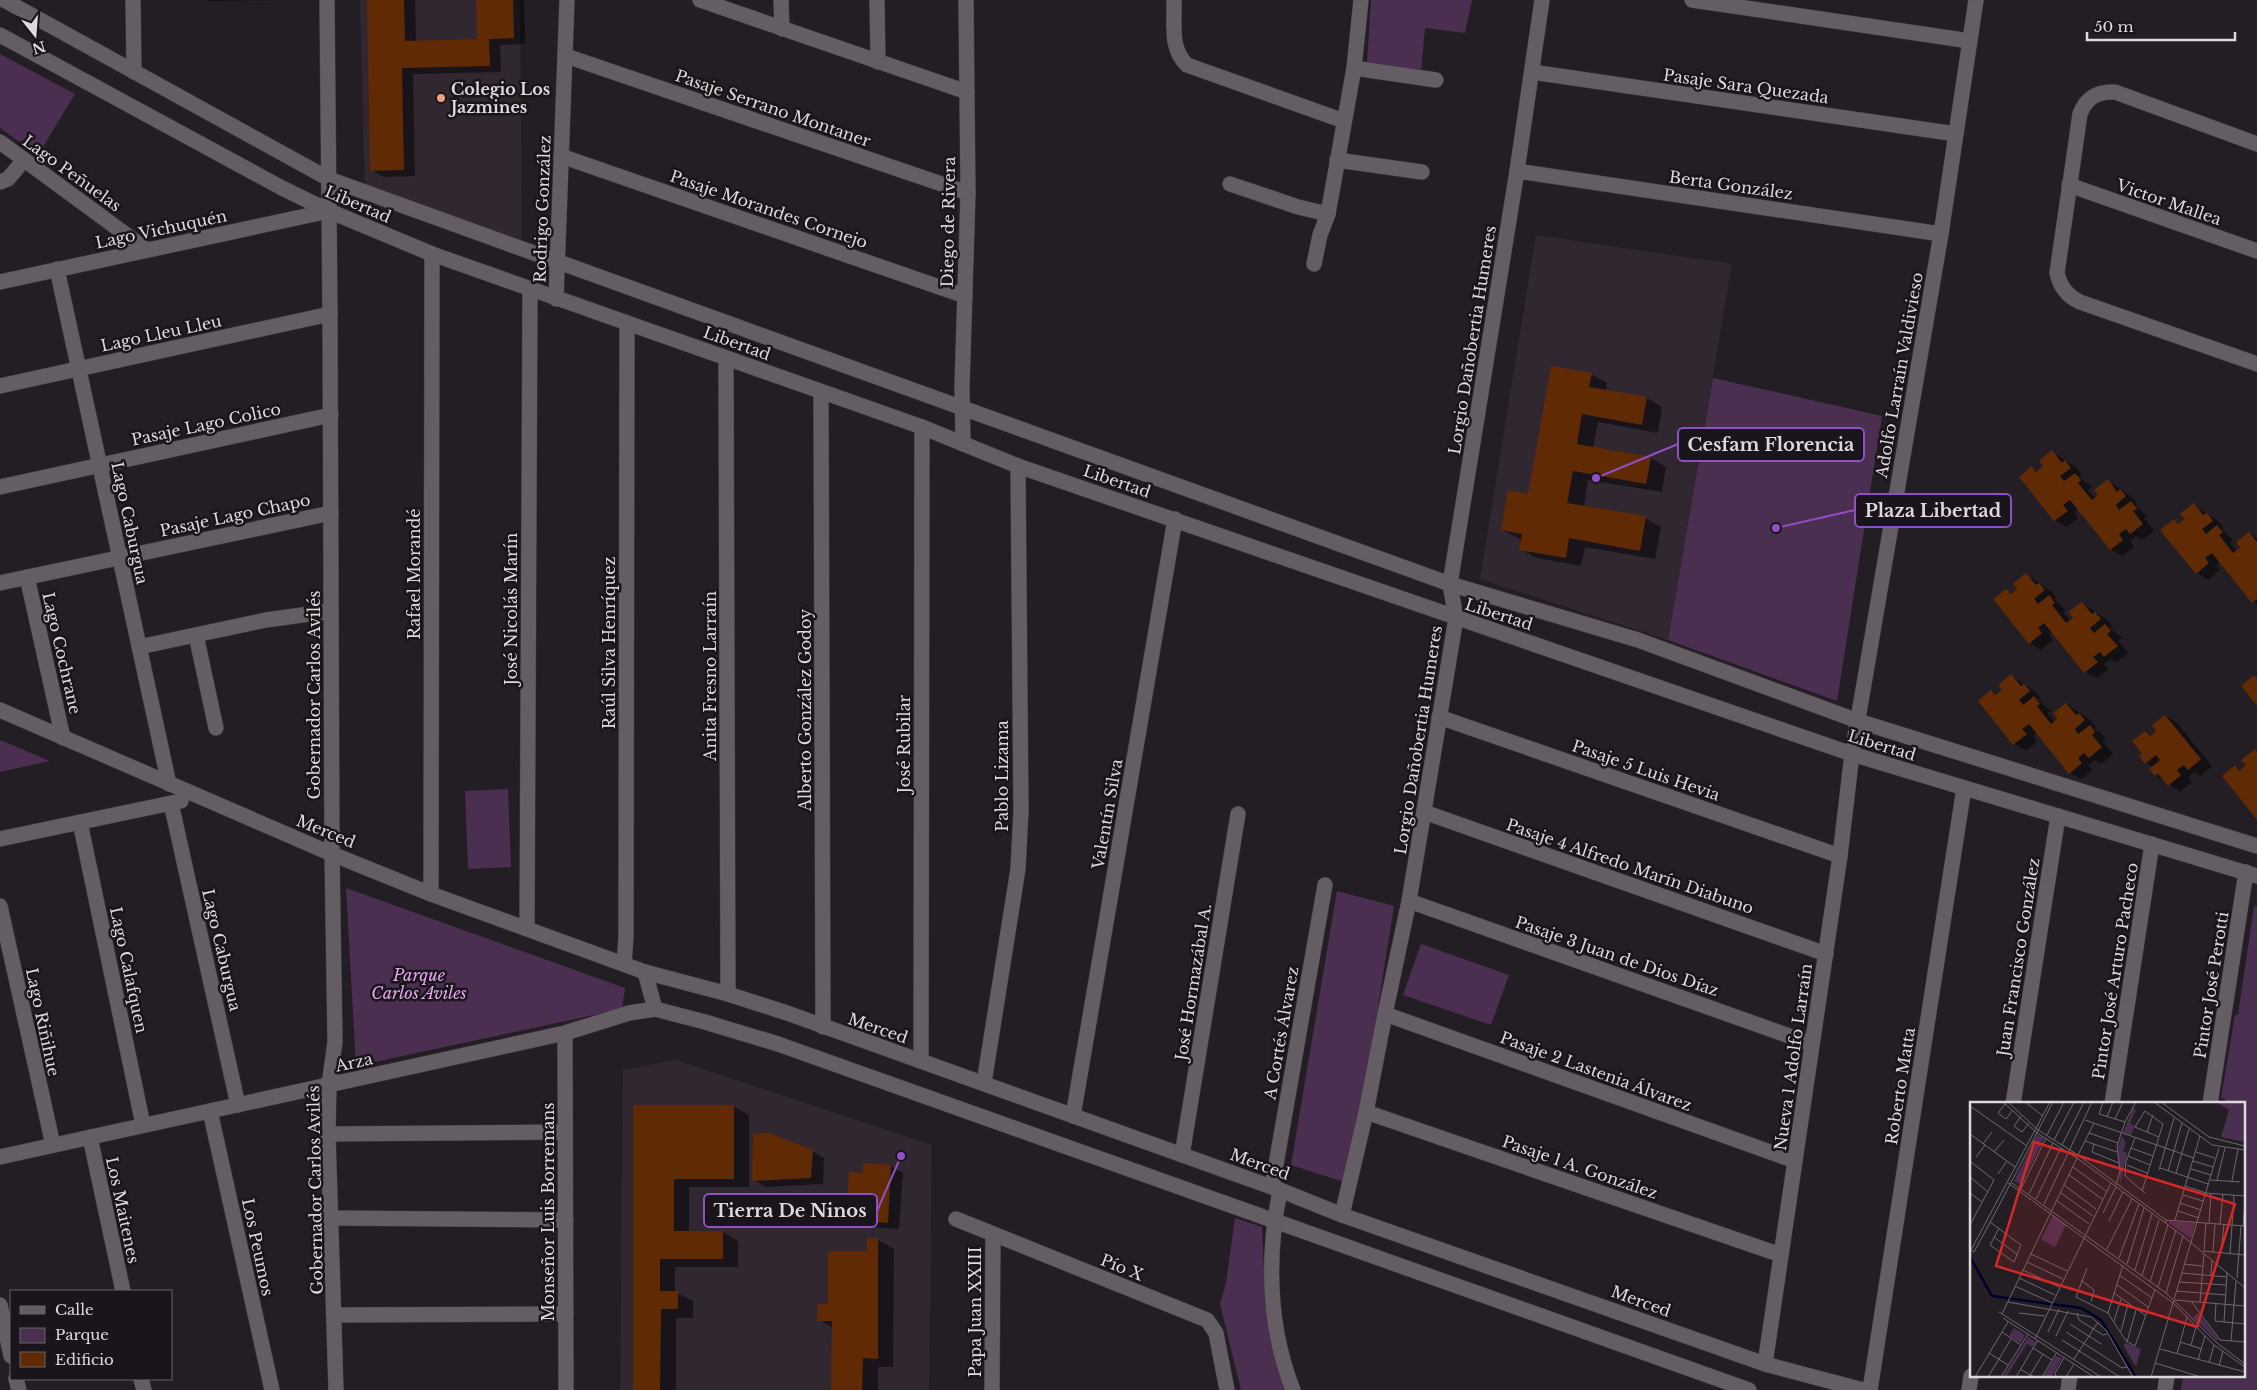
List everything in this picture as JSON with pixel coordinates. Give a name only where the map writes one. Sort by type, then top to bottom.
[{"type":"street","points":[[133,0],[134,72]]},
{"type":"street","name":"Gobernador Carlos Avilés","points":[[327,0],[331,415],[332,854],[335,1042],[329,1085],[328,1134],[336,1390]]},
{"type":"street","name":"Rodrigo González","points":[[556,299],[568,0]]},
{"type":"street","points":[[700,0],[967,92]]},
{"type":"street","points":[[781,0],[782,29]]},
{"type":"street","points":[[877,0],[878,62]]},
{"type":"street","name":"Diego de Rivera","points":[[963,444],[962,409],[968,193],[966,0]]},
{"type":"street","points":[[1174,0],[1175,46],[1178,55],[1187,64],[1344,121]]},
{"type":"street","points":[[1314,264],[1320,235],[1328,214],[1354,68],[1361,0]]},
{"type":"street","name":"Lorgio Dañobertia Humeres","points":[[1342,1215],[1366,1112],[1409,902],[1456,618],[1450,584],[1517,171],[1542,0]]},
{"type":"street","points":[[1692,0],[1970,40]]},
{"type":"street","name":"Adolfo Larraín Valdivieso","points":[[1852,754],[1941,234],[1976,0]]},
{"type":"street","name":"Libertad","points":[[11,2],[329,179],[1450,584],[1638,640],[1858,721],[2257,846]]},
{"type":"street","name":"Libertad","points":[[0,35],[329,211],[432,254],[922,427],[1018,466],[1852,754],[2252,874]]},
{"type":"street","name":"Pasaje Serrano Montaner","points":[[566,56],[968,193]]},
{"type":"street","points":[[1354,68],[1436,80]]},
{"type":"street","name":"Pasaje Sara Quezada","points":[[1532,72],[1956,134]]},
{"type":"street","points":[[2257,144],[2115,92],[2099,93],[2087,101],[2080,114],[2057,273],[2059,281],[2067,294],[2080,302],[2257,364]]},
{"type":"street","name":"Lago Peñuelas","points":[[0,142],[147,250]]},
{"type":"street","name":"Pasaje Morandes Cornejo","points":[[561,156],[965,296]]},
{"type":"street","points":[[0,182],[8,179],[24,160]]},
{"type":"street","points":[[1337,160],[1422,172]]},
{"type":"street","name":"Berta González","points":[[1517,171],[1941,234]]},
{"type":"street","points":[[1230,184],[1303,208],[1328,214]]},
{"type":"street","name":"Victor Mallea","points":[[2069,185],[2257,251]]},
{"type":"street","name":"Lago Vichuquén","points":[[0,282],[329,211]]},
{"type":"street","name":"Rafael Morandé","points":[[431,894],[432,254]]},
{"type":"street","name":"Lago Caburgua","points":[[57,269],[169,784]]},
{"type":"street","name":"José Nicolás Marín","points":[[527,928],[530,290]]},
{"type":"street","name":"Lago Lleu Lleu","points":[[0,386],[330,314]]},
{"type":"street","name":"Raúl Silva Henríquez","points":[[624,964],[626,937],[627,323]]},
{"type":"street","name":"Anita Fresno Larraín","points":[[726,358],[728,994]]},
{"type":"street","name":"Alberto González Godoy","points":[[821,392],[823,1027]]},
{"type":"street","name":"Pasaje Lago Colico","points":[[0,487],[331,415]]},
{"type":"street","name":"José Rubilar","points":[[921,1061],[922,427]]},
{"type":"street","name":"Pablo Lizama","points":[[984,1083],[1018,870],[1021,811],[1018,466]]},
{"type":"street","name":"Pasaje Lago Chapo","points":[[0,583],[331,514]]},
{"type":"street","name":"Valentín Silva","points":[[1073,1116],[1175,519]]},
{"type":"street","name":"Lago Cochrane","points":[[27,577],[63,738]]},
{"type":"street","points":[[140,647],[283,616],[331,611]]},
{"type":"street","points":[[196,635],[216,728]]},
{"type":"street","name":"Merced","points":[[0,710],[332,854],[431,894],[645,972],[728,994],[787,1013],[1276,1188],[1342,1215],[1765,1364],[1863,1390]]},
{"type":"street","name":"Pasaje 5 Luis Hevia","points":[[1439,718],[1840,856]]},
{"type":"street","name":"Nueva 1 Adolfo Larraín","points":[[1765,1364],[1840,856],[1852,754]]},
{"type":"street","name":"Roberto Matta","points":[[1870,1390],[1964,788]]},
{"type":"street","points":[[0,839],[200,797]]},
{"type":"street","name":"Lago Caburgua","points":[[171,803],[238,1105]]},
{"type":"street","name":"Pasaje 4 Alfredo Marín Diabuno","points":[[1424,812],[1826,954]]},
{"type":"street","name":"José Hormazábal A.","points":[[1182,1155],[1238,814]]},
{"type":"street","name":"Juan Francisco González","points":[[2013,1102],[2058,816]]},
{"type":"street","name":"Lago Calafquen","points":[[80,822],[143,1125]]},
{"type":"street","name":"Pintor José Arturo Pacheco","points":[[2112,1102],[2152,844]]},
{"type":"street","name":"Pintor José Perotti","points":[[2210,1102],[2252,874]]},
{"type":"street","name":"A Cortés Álvarez","points":[[1293,1390],[1276,1333],[1272,1278],[1276,1188],[1325,885]]},
{"type":"street","name":"Pasaje 3 Juan de Dios Díaz","points":[[1409,902],[1812,1044]]},
{"type":"street","name":"Lago Riñihue","points":[[0,906],[53,1145]]},
{"type":"street","points":[[645,972],[655,1009],[778,1044],[1749,1390]]},
{"type":"street","name":"Arza","points":[[0,1157],[565,1033],[629,1013],[655,1009]]},
{"type":"street","name":"Pasaje 2 Lastenia Álvarez","points":[[1385,1014],[1795,1161]]},
{"type":"street","name":"Monseñor Luis Borremans","points":[[565,1033],[566,1390]]},
{"type":"street","name":"Los Peumos","points":[[210,1111],[272,1390]]},
{"type":"street","name":"Pasaje 1 A. González","points":[[1366,1112],[1781,1255]]},
{"type":"street","points":[[328,1134],[564,1132]]},
{"type":"street","name":"Los Maitenes","points":[[90,1137],[123,1290]]},
{"type":"street","points":[[332,1218],[566,1220]]},
{"type":"street","name":"Pío X","points":[[956,1219],[1207,1320],[1216,1333],[1227,1390]]},
{"type":"street","name":"Papa Juan XXIII","points":[[992,1390],[994,1234]]},
{"type":"street","points":[[0,1305],[10,1351]]},
{"type":"street","points":[[334,1315],[566,1314]]},
{"type":"shaded area","name":"Colegio Los Jazmines","points":[[360,0],[520,0],[522,248],[365,197]]},
{"type":"shaded area","points":[[1536,235],[1732,264],[1668,640],[1480,579]]},
{"type":"shaded area","points":[[676,1060],[932,1145],[929,1390],[620,1390],[623,1070]]},
{"type":"green space","points":[[1371,0],[1472,0],[1465,33],[1425,28],[1421,72],[1367,63]]},
{"type":"green space","points":[[0,54],[75,94],[38,155],[0,128]]},
{"type":"green space","points":[[1713,378],[1882,416],[1837,701],[1668,640]]},
{"type":"green space","points":[[0,740],[50,761],[0,772]]},
{"type":"green space","points":[[508,789],[511,867],[468,869],[465,791]]},
{"type":"green space","name":"Parque Carlos Aviles","points":[[346,888],[625,988],[622,1009],[356,1066]]},
{"type":"green space","points":[[1337,891],[1394,906],[1350,1184],[1291,1165]]},
{"type":"green space","points":[[2254,906],[2257,906],[2257,1390],[2181,1390],[2183,1378],[2244,1378],[2244,1102],[2225,1102],[2225,1099],[2221,1098],[2235,1015],[2238,1015]]},
{"type":"green space","points":[[1421,944],[1509,975],[1491,1025],[1403,995]]},
{"type":"green space","points":[[1235,1218],[1262,1227],[1265,1294],[1288,1390],[1241,1390],[1220,1304],[1226,1283]]},
{"type":"building","points":[[367,0],[404,0],[405,41],[477,39],[476,0],[513,0],[514,38],[489,39],[490,66],[402,68],[404,170],[370,171]]},
{"type":"building","points":[[1551,366],[1592,373],[1589,387],[1647,397],[1642,425],[1582,414],[1577,444],[1651,457],[1646,484],[1573,471],[1567,503],[1646,516],[1640,551],[1569,538],[1566,558],[1519,550],[1522,534],[1501,530],[1508,490],[1528,494]]},
{"type":"building","points":[[2052,450],[2062,463],[2065,460],[2071,468],[2060,476],[2064,481],[2075,473],[2081,480],[2078,483],[2092,500],[2098,495],[2094,490],[2108,479],[2117,492],[2120,489],[2126,496],[2116,505],[2119,510],[2131,501],[2137,509],[2133,511],[2143,524],[2130,534],[2126,529],[2119,534],[2123,540],[2110,550],[2070,500],[2063,505],[2068,511],[2054,521],[2019,477],[2032,466],[2036,472],[2043,466],[2039,461]]},
{"type":"building","points":[[2194,503],[2203,515],[2207,513],[2213,521],[2202,529],[2206,534],[2217,525],[2223,533],[2219,535],[2233,553],[2240,548],[2236,542],[2249,532],[2257,542],[2257,599],[2252,603],[2212,553],[2205,558],[2209,563],[2196,574],[2160,530],[2174,519],[2178,524],[2185,519],[2180,514]]},
{"type":"building","points":[[2026,573],[2036,585],[2039,583],[2045,590],[2034,599],[2038,604],[2049,595],[2055,603],[2052,605],[2066,623],[2073,618],[2068,612],[2082,602],[2092,614],[2095,612],[2101,619],[2090,628],[2094,633],[2105,624],[2111,631],[2107,634],[2118,646],[2104,657],[2100,652],[2093,657],[2098,662],[2084,673],[2044,623],[2038,628],[2042,633],[2029,644],[1993,599],[2006,589],[2011,594],[2017,589],[2013,584]]},
{"type":"building","points":[[2011,674],[2021,686],[2024,684],[2030,691],[2019,700],[2023,705],[2034,696],[2040,704],[2037,706],[2051,724],[2057,719],[2053,713],[2066,703],[2076,715],[2079,713],[2085,720],[2075,729],[2078,734],[2090,725],[2095,732],[2092,735],[2102,747],[2089,758],[2084,753],[2078,758],[2082,763],[2069,774],[2029,724],[2022,729],[2027,734],[2013,745],[1978,701],[1991,690],[1995,695],[2002,690],[1998,685]]},
{"type":"building","points":[[2254,675],[2257,679],[2257,706],[2241,686]]},
{"type":"building","points":[[2165,715],[2201,759],[2188,770],[2184,765],[2177,770],[2181,775],[2168,786],[2158,774],[2155,776],[2149,769],[2160,760],[2156,755],[2145,764],[2139,756],[2142,754],[2132,741],[2145,731],[2150,736],[2156,731],[2152,725]]},
{"type":"building","points":[[2255,749],[2257,752],[2257,820],[2222,776],[2235,765],[2239,771],[2246,765],[2241,760]]},
{"type":"building","points":[[633,1105],[734,1105],[734,1179],[674,1179],[674,1231],[723,1231],[723,1259],[660,1259],[660,1291],[678,1291],[678,1309],[661,1309],[660,1390],[633,1390]]},
{"type":"building","points":[[769,1133],[813,1150],[811,1178],[752,1181],[753,1134]]},
{"type":"building","points":[[863,1163],[891,1165],[888,1223],[846,1220],[849,1172],[863,1173]]},
{"type":"building","points":[[867,1238],[878,1238],[878,1359],[863,1358],[862,1390],[831,1390],[832,1321],[817,1321],[818,1304],[828,1304],[828,1251],[867,1251]]},
{"type":"place","name":"Colegio Los Jazmines","points":[[441,98]]},
{"type":"place","name":"Cesfam Florencia","points":[[1596,478]]},
{"type":"place","name":"Plaza Libertad","points":[[1776,528]]},
{"type":"place","name":"Tierra De Ninos","points":[[901,1156]]}]
